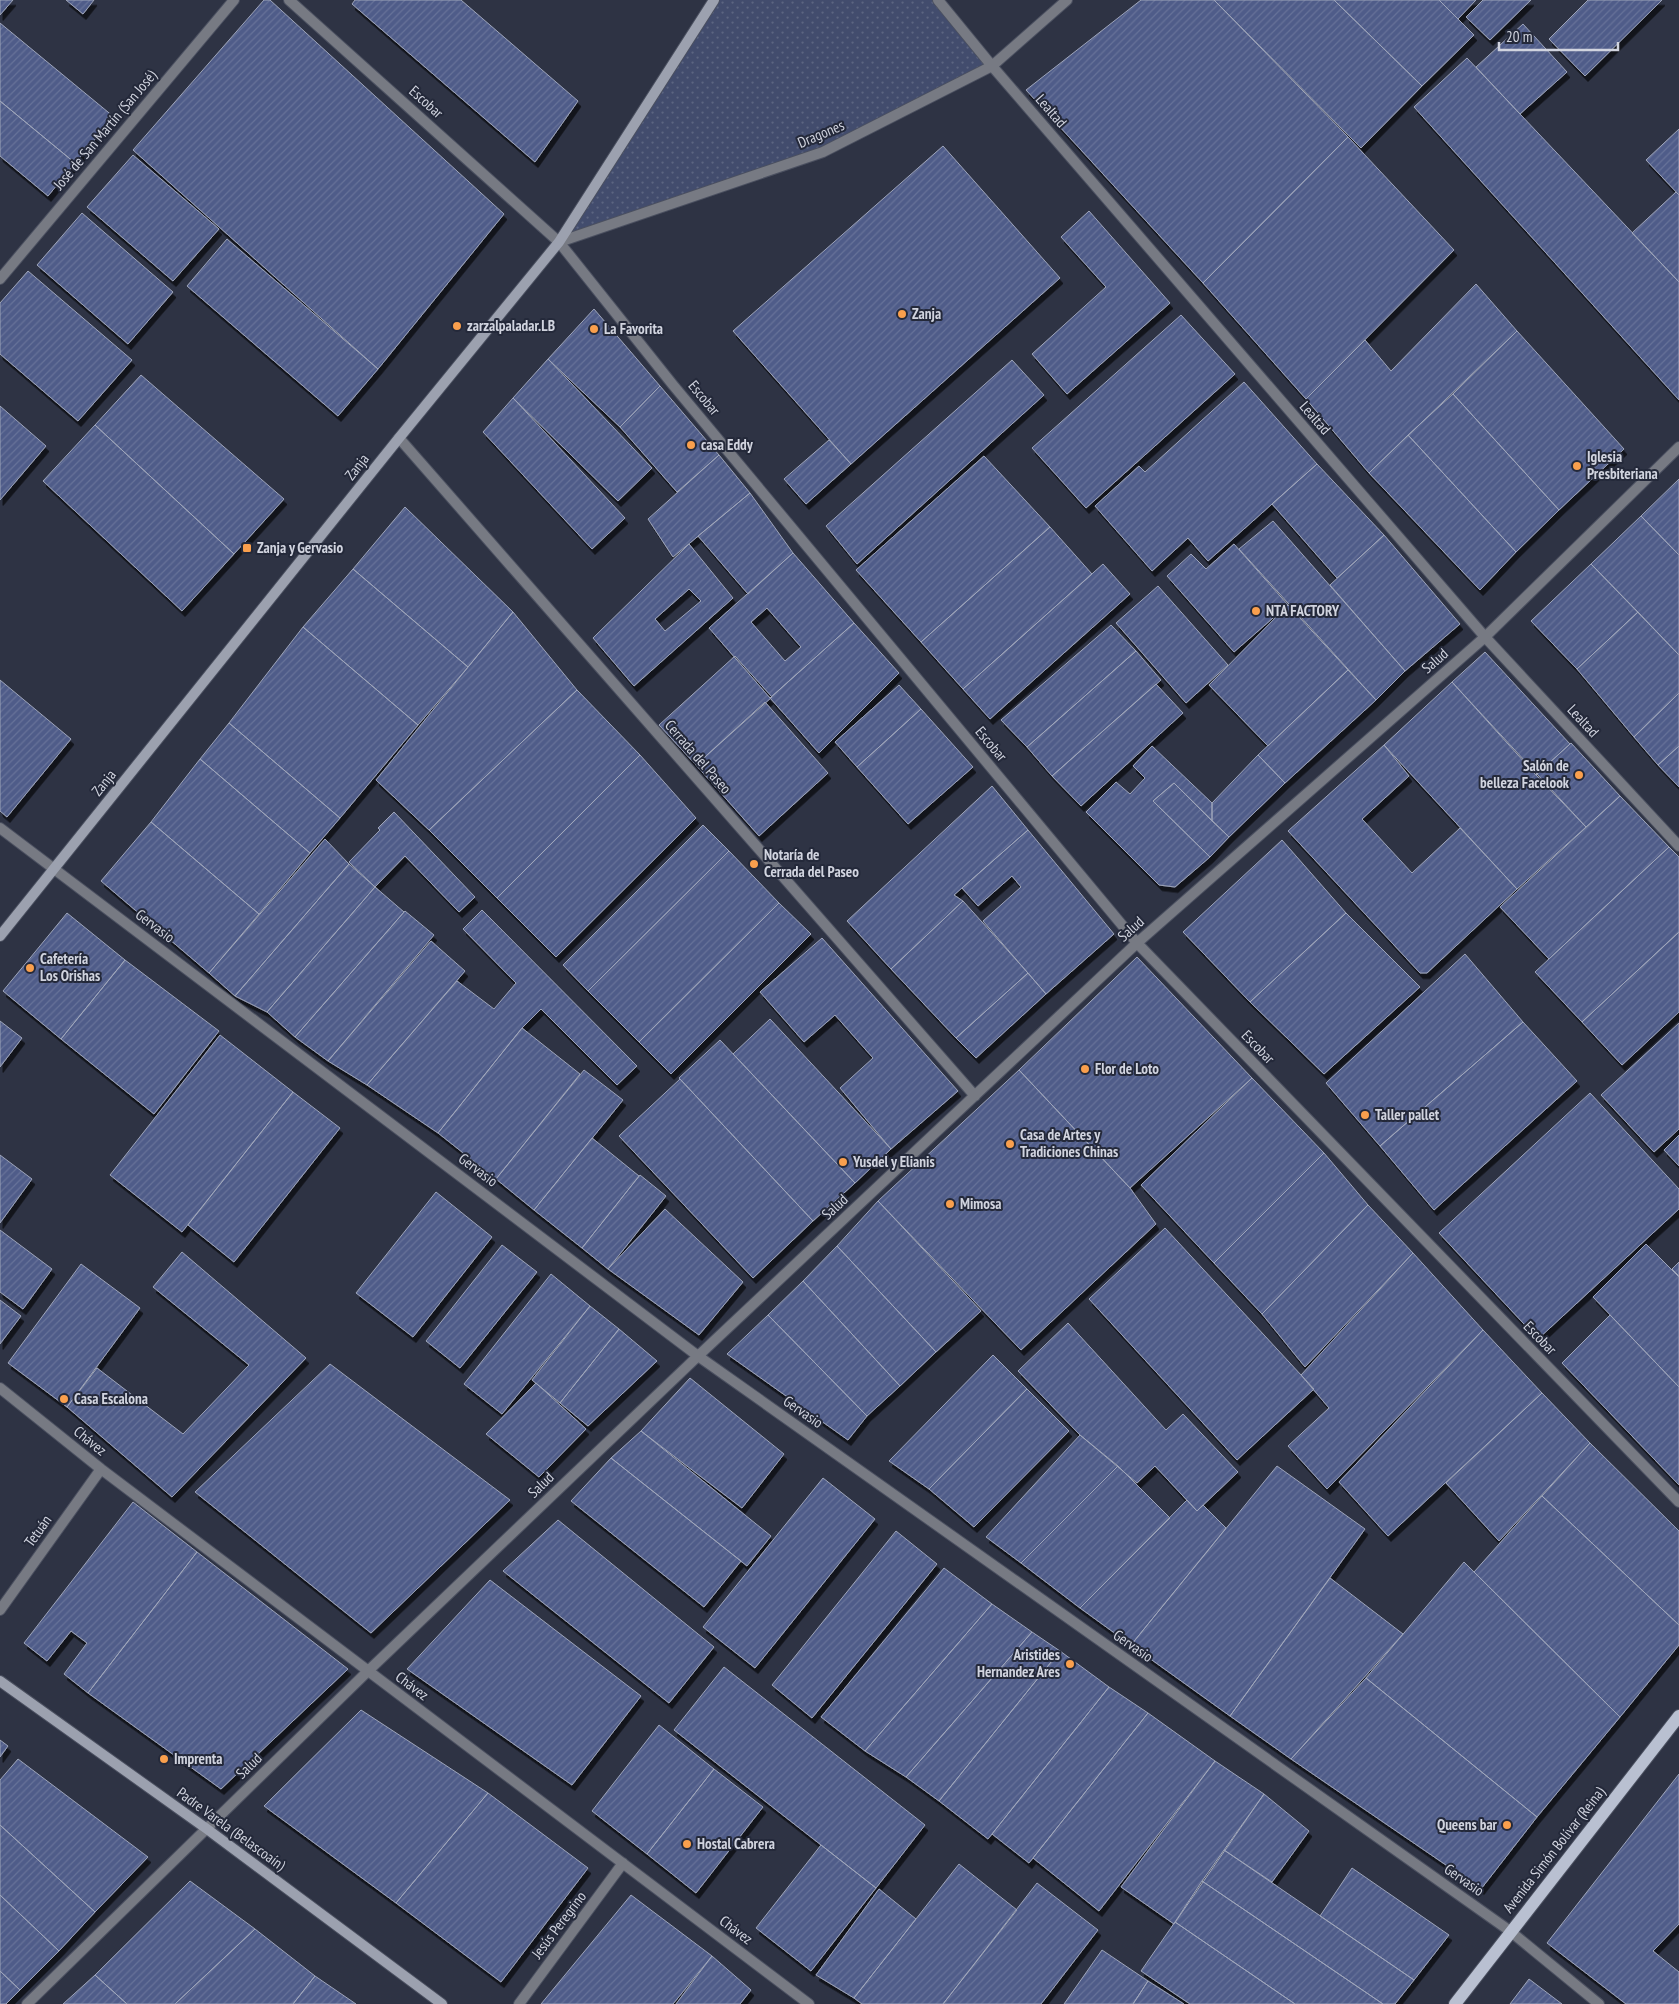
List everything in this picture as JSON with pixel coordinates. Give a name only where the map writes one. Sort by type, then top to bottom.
[{"type":"main road","name":"Zanja","points":[[0,936],[399,438],[559,242],[714,0]]},
{"type":"main road","name":"Padre Varela (Belascoaín)","points":[[0,1681],[207,1829],[442,2004]]},
{"type":"main road","name":"Avenida Simón Bolívar (Reina)","points":[[1454,2004],[1679,1716]]},
{"type":"street","name":"José de San Martín (San José)","points":[[0,279],[234,0]]},
{"type":"street","name":"Escobar","points":[[289,0],[559,242],[673,385],[1138,943],[1679,1502]]},
{"type":"street","name":"Lealtad","points":[[938,0],[992,66],[1485,638],[1679,846]]},
{"type":"street","name":"Dragones","points":[[559,242],[823,152],[992,66],[1067,0]]},
{"type":"street","name":"Cerrada del Paseo","points":[[399,438],[976,1096]]},
{"type":"street","name":"Salud","points":[[27,2004],[368,1671],[698,1356],[1138,943],[1485,638],[1679,447]]},
{"type":"street","name":"Gervasio","points":[[0,828],[698,1356],[1510,1931],[1599,2004]]},
{"type":"street","name":"Chávez","points":[[0,1388],[101,1470],[809,2004]]},
{"type":"street","name":"Tetuán","points":[[0,1610],[101,1470]]},
{"type":"street","name":"Jesús Peregrino","points":[[519,2004],[623,1863]]},
{"type":"shaded area","points":[[714,0],[938,0],[992,66],[823,152],[559,242]]},
{"type":"building","points":[[0,0],[13,0],[0,15]]},
{"type":"building","points":[[66,0],[94,0],[83,14]]},
{"type":"building","points":[[264,0],[270,0],[504,214],[378,369],[133,150]]},
{"type":"building","points":[[355,0],[461,0],[578,101],[535,162],[352,4]]},
{"type":"building","points":[[1141,0],[1214,0],[1348,137],[1203,283],[1026,90]]},
{"type":"building","points":[[1214,0],[1334,0],[1422,86],[1361,148]]},
{"type":"building","points":[[1334,0],[1439,0],[1474,35],[1422,86]]},
{"type":"building","points":[[1439,0],[1476,0],[1458,19]]},
{"type":"building","points":[[1483,0],[1531,0],[1490,40],[1466,17]]},
{"type":"building","points":[[1588,0],[1662,0],[1585,76],[1549,39]]},
{"type":"building","points":[[0,23],[114,117],[75,163],[0,101]]},
{"type":"building","points":[[1523,24],[1567,72],[1520,114],[1476,67]]},
{"type":"building","points":[[1467,58],[1679,282],[1679,400],[1414,107]]},
{"type":"building","points":[[0,101],[75,163],[48,196],[0,156]]},
{"type":"building","points":[[1679,129],[1679,195],[1646,160]]},
{"type":"building","points":[[1348,137],[1454,250],[1306,399],[1203,283]]},
{"type":"building","points":[[943,146],[1060,278],[851,464],[733,331]]},
{"type":"building","points":[[133,155],[219,229],[173,281],[87,207]]},
{"type":"building","points":[[1676,192],[1679,195],[1679,282],[1632,233]]},
{"type":"building","points":[[1089,211],[1170,303],[1067,394],[1032,354],[1106,287],[1061,237]]},
{"type":"building","points":[[82,213],[173,292],[128,344],[37,265]]},
{"type":"building","points":[[227,239],[378,369],[338,416],[187,286]]},
{"type":"building","points":[[28,271],[132,360],[78,421],[0,354],[0,303]]},
{"type":"building","points":[[1476,284],[1517,331],[1369,473],[1306,399],[1365,340],[1391,371]]},
{"type":"building","points":[[594,309],[660,386],[620,427],[548,359]]},
{"type":"building","points":[[1181,315],[1235,374],[1086,508],[1032,448]]},
{"type":"building","points":[[1517,331],[1624,449],[1559,510],[1453,394]]},
{"type":"building","points":[[548,359],[652,468],[618,501],[513,398]]},
{"type":"building","points":[[1012,360],[1044,395],[857,564],[826,526]]},
{"type":"building","points":[[141,375],[284,499],[234,554],[95,425]]},
{"type":"building","points":[[1244,382],[1317,464],[1208,561],[1188,538],[1152,571],[1095,506],[1139,466],[1145,472]]},
{"type":"building","points":[[660,386],[719,455],[677,492],[620,427]]},
{"type":"building","points":[[1453,394],[1559,510],[1516,552],[1408,435]]},
{"type":"building","points":[[513,398],[625,518],[592,549],[483,432]]},
{"type":"building","points":[[0,406],[46,446],[0,500]]},
{"type":"building","points":[[95,425],[234,554],[182,611],[43,481]]},
{"type":"building","points":[[1408,435],[1516,552],[1480,590],[1369,473]]},
{"type":"building","points":[[829,440],[851,464],[806,504],[784,479]]},
{"type":"building","points":[[719,455],[750,493],[673,557],[648,519]]},
{"type":"building","points":[[984,456],[1050,527],[921,642],[856,570]]},
{"type":"building","points":[[1317,464],[1384,535],[1337,578],[1272,504]]},
{"type":"building","points":[[1679,479],[1679,555],[1641,516]]},
{"type":"building","points":[[750,493],[793,553],[748,594],[698,536]]},
{"type":"building","points":[[405,507],[513,612],[468,667],[353,569]]},
{"type":"building","points":[[1641,516],[1679,555],[1679,655],[1591,564]]},
{"type":"building","points":[[1273,521],[1405,671],[1376,700],[1239,549]]},
{"type":"building","points":[[1050,527],[1092,574],[963,689],[921,642]]},
{"type":"building","points":[[1384,535],[1460,624],[1405,671],[1330,585]]},
{"type":"building","points":[[689,544],[733,598],[634,686],[593,638]],"holes":[[[689,589],[701,601],[665,631],[655,619]]]},
{"type":"building","points":[[1234,544],[1288,605],[1234,652],[1167,576],[1191,554],[1206,569]]},
{"type":"building","points":[[793,553],[854,623],[770,698],[709,628]],"holes":[[[767,608],[801,647],[785,661],[751,622]]]},
{"type":"building","points":[[1103,564],[1130,594],[990,719],[963,689]]},
{"type":"building","points":[[1591,564],[1638,612],[1577,669],[1531,621]]},
{"type":"building","points":[[353,569],[468,667],[418,725],[303,627]]},
{"type":"building","points":[[1158,586],[1228,665],[1186,703],[1116,623]]},
{"type":"building","points":[[1288,605],[1348,670],[1268,746],[1209,685]]},
{"type":"building","points":[[513,612],[577,690],[429,830],[376,780]]},
{"type":"building","points":[[1638,612],[1679,655],[1679,693],[1634,737],[1577,669]]},
{"type":"building","points":[[854,623],[899,673],[819,753],[770,698]]},
{"type":"building","points":[[1111,625],[1136,651],[1027,747],[1001,720]]},
{"type":"building","points":[[303,627],[418,725],[340,818],[229,723]]},
{"type":"building","points":[[1136,651],[1161,680],[1052,776],[1027,747]]},
{"type":"building","points":[[1485,652],[1570,744],[1536,775],[1452,682]]},
{"type":"building","points":[[735,656],[772,697],[696,765],[659,725]]},
{"type":"building","points":[[1348,670],[1376,700],[1285,783],[1258,755]]},
{"type":"building","points":[[0,680],[71,739],[7,817],[0,811]]},
{"type":"building","points":[[1452,682],[1586,827],[1517,889],[1384,745]]},
{"type":"building","points":[[1156,684],[1183,713],[1081,806],[1052,776]]},
{"type":"building","points":[[899,685],[921,709],[857,767],[835,742]]},
{"type":"building","points":[[577,690],[640,755],[497,898],[429,830]]},
{"type":"building","points":[[1679,693],[1679,746],[1658,765],[1634,737]]},
{"type":"building","points":[[765,702],[828,773],[759,836],[696,765]]},
{"type":"building","points":[[921,709],[973,767],[908,824],[857,767]]},
{"type":"building","points":[[229,723],[340,818],[310,853],[200,759]]},
{"type":"building","points":[[1571,743],[1620,796],[1586,827],[1536,775]]},
{"type":"building","points":[[1384,745],[1409,776],[1362,819],[1412,873],[1460,828],[1517,889],[1427,973],[1420,973],[1288,831]]},
{"type":"building","points":[[1152,746],[1212,803],[1212,821],[1174,783],[1153,801],[1210,857],[1175,887],[1159,885],[1086,812],[1116,782],[1130,794],[1145,778],[1133,766]]},
{"type":"building","points":[[1679,746],[1679,787],[1658,765]]},
{"type":"building","points":[[640,755],[696,818],[556,957],[497,898]]},
{"type":"building","points":[[1258,755],[1285,783],[1229,837],[1212,821],[1212,803]]},
{"type":"building","points":[[200,759],[310,853],[259,914],[151,822]]},
{"type":"building","points":[[1174,783],[1229,837],[1210,857],[1153,801]]},
{"type":"building","points":[[992,786],[1028,830],[954,895],[963,901],[891,969],[847,921]]},
{"type":"building","points":[[1620,796],[1669,847],[1549,959],[1500,907]]},
{"type":"building","points":[[394,812],[475,897],[459,912],[405,856],[375,887],[349,862],[380,830],[378,828]]},
{"type":"building","points":[[151,822],[259,914],[209,973],[101,881]]},
{"type":"building","points":[[703,825],[729,851],[588,991],[563,965]]},
{"type":"building","points":[[1028,830],[1114,934],[1046,994],[983,921],[1021,887],[1012,876],[978,906],[962,888]]},
{"type":"building","points":[[325,839],[349,864],[235,996],[209,973]]},
{"type":"building","points":[[1282,840],[1346,913],[1250,1002],[1183,932]]},
{"type":"building","points":[[1669,847],[1679,857],[1679,932],[1582,1022],[1535,972]]},
{"type":"building","points":[[729,851],[779,903],[639,1042],[588,991]]},
{"type":"building","points":[[349,864],[375,887],[267,1012],[235,996]]},
{"type":"building","points":[[375,887],[404,912],[295,1037],[267,1012]]},
{"type":"building","points":[[963,901],[1028,973],[956,1038],[891,969]]},
{"type":"building","points":[[779,903],[811,934],[671,1074],[639,1042]]},
{"type":"building","points":[[482,910],[637,1066],[617,1085],[541,1009],[522,1028],[438,1133],[367,1085],[457,981],[494,1009],[516,983],[463,929]]},
{"type":"building","points":[[405,911],[434,935],[328,1061],[295,1037]]},
{"type":"building","points":[[67,913],[125,960],[61,1039],[3,991]]},
{"type":"building","points":[[1346,913],[1420,987],[1324,1074],[1250,1002]]},
{"type":"building","points":[[1679,932],[1679,1012],[1622,1065],[1582,1022]]},
{"type":"building","points":[[822,938],[958,1091],[891,1149],[840,1088],[873,1058],[835,1015],[804,1042],[760,992]]},
{"type":"building","points":[[431,941],[465,971],[367,1085],[328,1061]]},
{"type":"building","points":[[1465,954],[1523,1022],[1380,1146],[1326,1083]]},
{"type":"building","points":[[1137,957],[1252,1078],[1130,1188],[1019,1070]]},
{"type":"building","points":[[125,960],[219,1031],[154,1114],[61,1039]]},
{"type":"building","points":[[1028,973],[1046,994],[976,1058],[956,1038]]},
{"type":"building","points":[[770,1019],[891,1149],[855,1183],[733,1054]]},
{"type":"building","points":[[0,1021],[22,1038],[0,1067]]},
{"type":"building","points":[[1523,1022],[1577,1081],[1434,1210],[1380,1146]]},
{"type":"building","points":[[1679,1023],[1679,1129],[1654,1152],[1601,1095]]},
{"type":"building","points":[[522,1028],[580,1074],[496,1179],[438,1133]]},
{"type":"building","points":[[220,1035],[293,1092],[182,1232],[110,1175]]},
{"type":"building","points":[[720,1040],[855,1183],[813,1221],[679,1078]]},
{"type":"building","points":[[584,1070],[623,1100],[534,1210],[496,1179]]},
{"type":"building","points":[[1019,1070],[1130,1188],[1156,1224],[1021,1350],[878,1201]]},
{"type":"building","points":[[1252,1078],[1324,1153],[1214,1263],[1141,1185]]},
{"type":"building","points":[[680,1079],[813,1221],[753,1278],[619,1136]]},
{"type":"building","points":[[293,1092],[340,1128],[234,1262],[188,1225]]},
{"type":"building","points":[[1590,1093],[1679,1189],[1679,1209],[1538,1339],[1439,1233]]},
{"type":"building","points":[[1679,1135],[1679,1166],[1664,1150]]},
{"type":"building","points":[[592,1138],[639,1176],[582,1248],[534,1210]]},
{"type":"building","points":[[1324,1153],[1368,1205],[1262,1314],[1214,1263]]},
{"type":"building","points":[[0,1155],[32,1179],[0,1223]]},
{"type":"building","points":[[640,1175],[666,1196],[608,1269],[582,1248]]},
{"type":"building","points":[[436,1192],[492,1237],[413,1337],[356,1293]]},
{"type":"building","points":[[878,1201],[981,1311],[936,1352],[837,1246]]},
{"type":"building","points":[[1368,1205],[1413,1253],[1305,1367],[1262,1314]]},
{"type":"building","points":[[665,1209],[743,1282],[699,1335],[608,1269]]},
{"type":"building","points":[[1165,1228],[1314,1389],[1237,1460],[1089,1299]]},
{"type":"building","points":[[0,1230],[52,1269],[23,1309],[0,1292]]},
{"type":"building","points":[[1646,1244],[1679,1277],[1679,1387],[1593,1297]]},
{"type":"building","points":[[502,1245],[537,1272],[460,1368],[426,1341]]},
{"type":"building","points":[[837,1246],[936,1352],[900,1386],[803,1281]]},
{"type":"building","points":[[182,1252],[306,1358],[172,1497],[67,1407],[97,1368],[183,1434],[249,1365],[153,1287]]},
{"type":"building","points":[[1413,1253],[1483,1330],[1327,1489],[1288,1446],[1329,1408],[1301,1375]]},
{"type":"building","points":[[1679,1262],[1679,1276],[1672,1269]]},
{"type":"building","points":[[81,1264],[140,1308],[67,1407],[8,1363]]},
{"type":"building","points":[[551,1274],[590,1306],[502,1414],[464,1384]]},
{"type":"building","points":[[803,1281],[900,1386],[867,1416],[768,1315]]},
{"type":"building","points":[[0,1300],[21,1316],[0,1344]]},
{"type":"building","points":[[590,1306],[619,1329],[560,1403],[532,1380]]},
{"type":"building","points":[[768,1315],[867,1416],[848,1440],[727,1354]]},
{"type":"building","points":[[1610,1315],[1679,1387],[1679,1485],[1562,1363]]},
{"type":"building","points":[[1068,1323],[1166,1430],[1183,1414],[1238,1472],[1197,1511],[1155,1466],[1137,1483],[1080,1435],[1018,1371]]},
{"type":"building","points":[[619,1329],[657,1361],[588,1426],[560,1403]]},
{"type":"building","points":[[1483,1330],[1542,1393],[1388,1536],[1339,1482]]},
{"type":"building","points":[[993,1355],[1027,1389],[929,1489],[889,1461]]},
{"type":"building","points":[[330,1364],[510,1500],[371,1633],[195,1492]]},
{"type":"building","points":[[690,1378],[784,1454],[742,1508],[641,1431]]},
{"type":"building","points":[[536,1383],[586,1429],[539,1477],[486,1434]]},
{"type":"building","points":[[1027,1389],[1069,1431],[974,1527],[929,1489]]},
{"type":"building","points":[[1542,1393],[1590,1443],[1499,1541],[1446,1483]]},
{"type":"building","points":[[641,1431],[771,1536],[747,1566],[611,1458]]},
{"type":"building","points":[[1080,1435],[1118,1466],[1021,1563],[986,1537]]},
{"type":"building","points":[[1590,1443],[1679,1531],[1679,1625],[1542,1496]]},
{"type":"building","points":[[611,1458],[741,1561],[704,1607],[571,1501]]},
{"type":"building","points":[[1118,1466],[1170,1518],[1080,1608],[1021,1563]]},
{"type":"building","points":[[1277,1466],[1365,1529],[1230,1716],[1131,1645]]},
{"type":"building","points":[[823,1478],[875,1519],[755,1668],[703,1627]]},
{"type":"building","points":[[1542,1496],[1679,1625],[1679,1645],[1620,1717],[1474,1572]]},
{"type":"building","points":[[1187,1500],[1197,1511],[1203,1505],[1226,1528],[1131,1645],[1080,1608]]},
{"type":"building","points":[[133,1502],[197,1552],[88,1693],[64,1674],[87,1643],[71,1631],[47,1661],[24,1643]]},
{"type":"building","points":[[558,1520],[714,1647],[669,1703],[503,1571]]},
{"type":"building","points":[[896,1531],[937,1564],[812,1718],[772,1685]]},
{"type":"building","points":[[197,1552],[348,1669],[221,1789],[88,1693]]},
{"type":"building","points":[[1464,1562],[1620,1717],[1537,1817],[1366,1678]]},
{"type":"building","points":[[944,1568],[992,1604],[865,1751],[821,1717]]},
{"type":"building","points":[[1330,1578],[1403,1634],[1291,1759],[1230,1716]]},
{"type":"building","points":[[490,1580],[641,1696],[572,1785],[407,1669]]},
{"type":"building","points":[[992,1604],[1032,1632],[906,1777],[865,1751]]},
{"type":"building","points":[[1032,1632],[1060,1651],[939,1801],[906,1777]]},
{"type":"building","points":[[1060,1651],[1109,1687],[988,1839],[939,1801]]},
{"type":"building","points":[[724,1667],[925,1825],[876,1888],[674,1730]]},
{"type":"building","points":[[1366,1678],[1537,1817],[1481,1889],[1291,1759]]},
{"type":"building","points":[[1109,1687],[1148,1713],[1029,1863],[992,1834]]},
{"type":"building","points":[[361,1710],[488,1793],[396,1903],[264,1806]]},
{"type":"building","points":[[1148,1713],[1215,1761],[1099,1911],[1033,1858]]},
{"type":"building","points":[[659,1725],[714,1769],[647,1854],[592,1811]]},
{"type":"building","points":[[0,1740],[8,1746],[0,1757]]},
{"type":"building","points":[[18,1759],[148,1857],[95,1912],[0,1825],[0,1780]]},
{"type":"building","points":[[1215,1761],[1264,1794],[1174,1924],[1121,1887]]},
{"type":"building","points":[[714,1769],[763,1807],[696,1893],[647,1854]]},
{"type":"building","points":[[1679,1774],[1679,1924],[1653,1951],[1679,1972],[1679,2004],[1626,2004],[1547,1943]]},
{"type":"building","points":[[488,1793],[588,1868],[501,1982],[396,1903]]},
{"type":"building","points":[[1264,1794],[1309,1831],[1272,1882],[1224,1850]]},
{"type":"building","points":[[0,1825],[95,1912],[59,1951],[0,1895]]},
{"type":"building","points":[[821,1845],[876,1888],[811,1971],[756,1928]]},
{"type":"building","points":[[1224,1850],[1414,1980],[1395,2004],[1383,2004],[1202,1881]]},
{"type":"building","points":[[959,1864],[1017,1910],[943,2004],[862,2004],[854,1998]]},
{"type":"building","points":[[1352,1868],[1449,1935],[1414,1980],[1320,1916]]},
{"type":"building","points":[[190,1881],[255,1929],[175,2004],[127,2004],[95,1975]]},
{"type":"building","points":[[1202,1881],[1383,2004],[1295,2004],[1175,1922]]},
{"type":"building","points":[[1037,1883],[1098,1930],[1041,2004],[943,2004]]},
{"type":"building","points":[[879,1889],[916,1919],[854,1998],[816,1975]]},
{"type":"building","points":[[0,1895],[59,1951],[20,1990],[0,1971]]},
{"type":"building","points":[[631,1895],[712,1956],[673,2004],[541,2004]]},
{"type":"building","points":[[1175,1922],[1295,2004],[1190,2004],[1141,1971]]},
{"type":"building","points":[[255,1929],[315,1976],[293,2004],[175,2004]]},
{"type":"building","points":[[1102,1950],[1148,1981],[1133,2004],[1064,2004]]},
{"type":"building","points":[[712,1956],[751,1990],[740,2004],[676,2004]]},
{"type":"building","points":[[0,1971],[20,1990],[6,2004],[0,2004]]},
{"type":"building","points":[[95,1975],[127,2004],[63,2004]]},
{"type":"building","points":[[315,1976],[356,2004],[293,2004]]},
{"type":"building","points":[[1529,1979],[1562,2004],[1510,2004]]},
{"type":"building","points":[[1148,1981],[1184,2004],[1133,2004]]},
{"type":"place","name":"Zanja","points":[[902,314]]},
{"type":"place","name":"zarzalpaladar.LB","points":[[457,326]]},
{"type":"place","name":"La Favorita","points":[[594,329]]},
{"type":"place","name":"casa Eddy","points":[[691,445]]},
{"type":"place","name":"Iglesia Presbiteriana","points":[[1577,466]]},
{"type":"place","name":"Zanja y Gervasio","points":[[247,548]]},
{"type":"place","name":"NTA FACTORY","points":[[1256,611]]},
{"type":"place","name":"Salón de belleza Facelook","points":[[1579,775]]},
{"type":"place","name":"Notaría de Cerrada del Paseo","points":[[754,864]]},
{"type":"place","name":"Cafetería Los Orishas","points":[[30,968]]},
{"type":"place","name":"Flor de Loto","points":[[1085,1069]]},
{"type":"place","name":"Taller pallet","points":[[1365,1115]]},
{"type":"place","name":"Casa de Artes y Tradiciones Chinas","points":[[1010,1144]]},
{"type":"place","name":"Yusdel y Elianis","points":[[843,1162]]},
{"type":"place","name":"Mimosa","points":[[950,1204]]},
{"type":"place","name":"Casa Escalona","points":[[64,1399]]},
{"type":"place","name":"Aristides Hernandez Ares","points":[[1070,1664]]},
{"type":"place","name":"Imprenta","points":[[164,1759]]},
{"type":"place","name":"Queens bar","points":[[1507,1825]]},
{"type":"place","name":"Hostal Cabrera","points":[[687,1844]]}]
